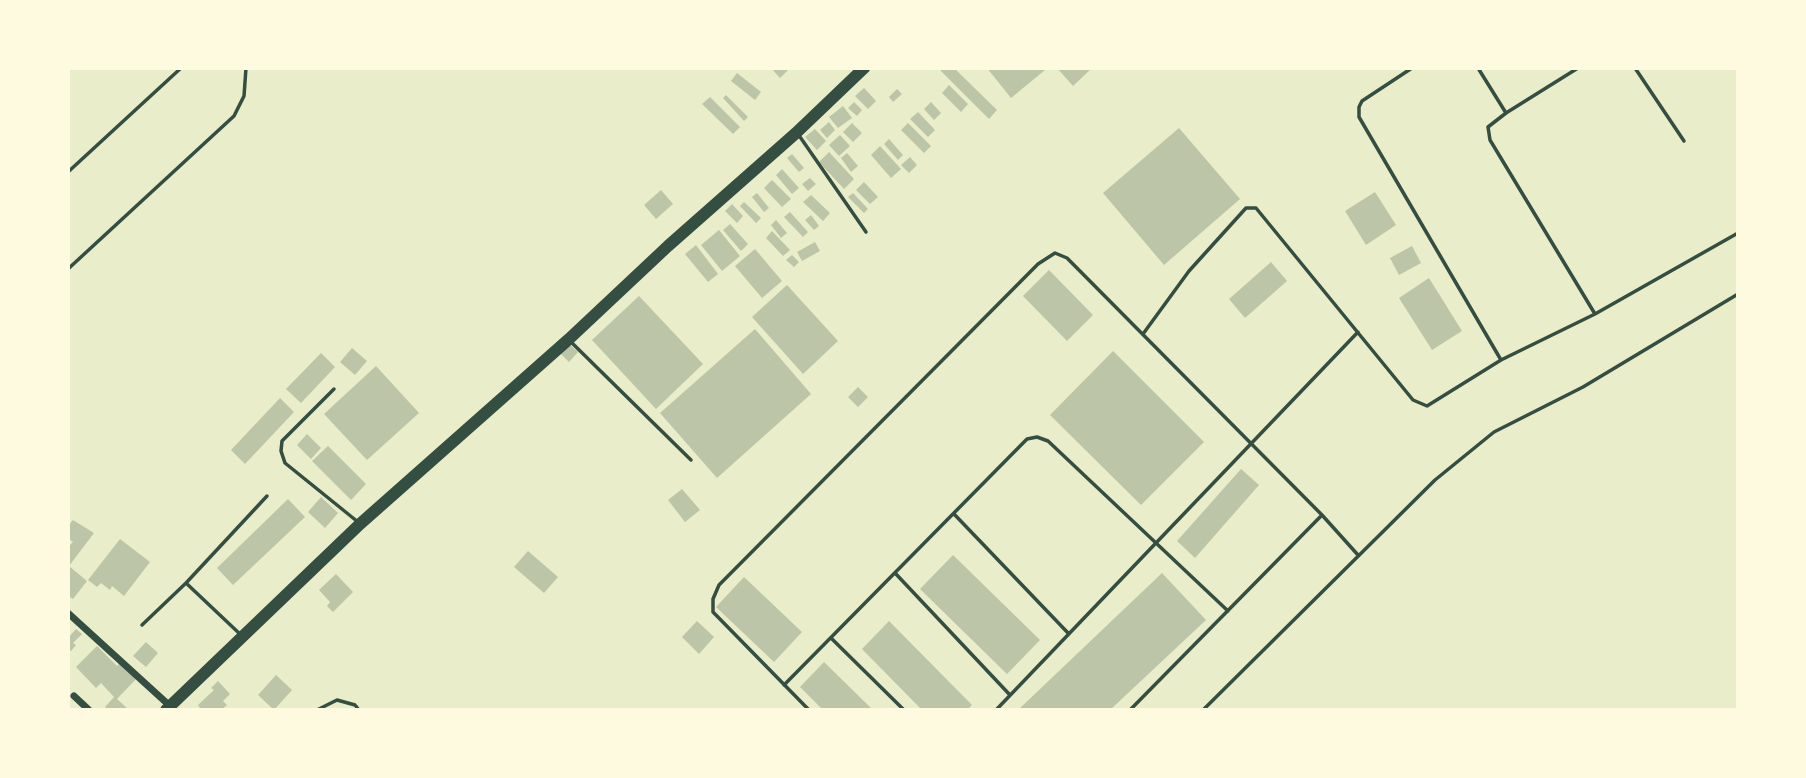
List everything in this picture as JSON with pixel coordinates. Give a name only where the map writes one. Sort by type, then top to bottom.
[{"type":"highway","points":[[168,708],[360,524],[569,339],[864,68]]},
{"type":"street","points":[[68,613],[168,708]]},
{"type":"street","points":[[74,696],[89,710]]},
{"type":"lane","points":[[68,173],[181,68]]},
{"type":"lane","points":[[68,268],[234,116],[244,96],[246,68]]},
{"type":"lane","points":[[1412,68],[1362,101],[1359,117],[1501,360]]},
{"type":"lane","points":[[1478,68],[1506,113]]},
{"type":"lane","points":[[1578,68],[1488,127],[1490,140],[1595,314]]},
{"type":"lane","points":[[1636,68],[1684,141]]},
{"type":"lane","points":[[796,133],[866,232]]},
{"type":"lane","points":[[1142,334],[1188,271],[1249,207],[1258,210],[1413,400],[1427,406],[1501,360],[1595,314],[1738,233]]},
{"type":"lane","points":[[809,710],[713,612],[713,599],[719,585],[1038,264],[1055,253],[1067,258],[1322,515],[1358,555]]},
{"type":"lane","points":[[1203,710],[1435,480],[1494,432],[1583,387],[1738,294]]},
{"type":"lane","points":[[996,710],[1358,332]]},
{"type":"lane","points":[[569,339],[691,460]]},
{"type":"lane","points":[[334,389],[282,441],[281,451],[285,463],[360,524]]},
{"type":"lane","points":[[785,685],[1027,439],[1037,437],[1048,440],[1228,611]]},
{"type":"lane","points":[[142,625],[186,583],[267,496]]},
{"type":"lane","points":[[954,513],[1069,634]]},
{"type":"lane","points":[[1130,710],[1322,515]]},
{"type":"lane","points":[[895,573],[1010,695]]},
{"type":"lane","points":[[186,583],[242,637]]},
{"type":"lane","points":[[831,637],[904,710]]},
{"type":"lane","points":[[317,710],[337,700],[355,705],[359,710]]},
{"type":"building","points":[[771,68],[790,68],[780,78]]},
{"type":"building","points":[[938,68],[954,68],[997,110],[989,119]]},
{"type":"building","points":[[987,68],[1044,68],[1045,70],[1011,98]]},
{"type":"building","points":[[1057,68],[1092,68],[1073,86]]},
{"type":"building","points":[[737,73],[761,92],[755,100],[731,81]]},
{"type":"building","points":[[949,85],[968,104],[961,112],[942,93]]},
{"type":"building","points":[[864,88],[876,101],[868,109],[855,96]]},
{"type":"building","points":[[897,89],[902,94],[893,102],[889,97]]},
{"type":"building","points":[[726,95],[748,117],[744,121],[723,98]]},
{"type":"building","points":[[710,97],[740,127],[733,134],[702,104]]},
{"type":"building","points":[[854,102],[862,110],[857,116],[848,108]]},
{"type":"building","points":[[931,102],[941,113],[934,120],[924,109]]},
{"type":"building","points":[[843,106],[852,118],[838,128],[829,117]]},
{"type":"building","points":[[918,112],[935,130],[928,137],[910,119]]},
{"type":"building","points":[[829,122],[835,130],[827,138],[820,130]]},
{"type":"building","points":[[852,123],[862,133],[853,142],[843,132]]},
{"type":"building","points":[[908,123],[931,146],[924,153],[901,130]]},
{"type":"building","points":[[1179,128],[1240,199],[1164,265],[1103,193]]},
{"type":"building","points":[[815,129],[826,141],[817,150],[805,137]]},
{"type":"building","points":[[840,135],[850,146],[839,156],[829,145]]},
{"type":"building","points":[[889,139],[903,155],[898,160],[884,144]]},
{"type":"building","points":[[880,146],[901,169],[891,178],[871,155]]},
{"type":"building","points":[[829,152],[854,179],[844,189],[819,162]]},
{"type":"building","points":[[847,153],[858,166],[851,172],[841,158]]},
{"type":"building","points":[[792,154],[804,168],[799,172],[787,158]]},
{"type":"building","points":[[910,157],[917,165],[909,173],[901,165]]},
{"type":"building","points":[[782,169],[799,188],[792,194],[776,175]]},
{"type":"building","points":[[810,178],[816,184],[808,191],[802,184]]},
{"type":"building","points":[[772,180],[791,199],[782,207],[764,188]]},
{"type":"building","points":[[864,182],[878,197],[870,204],[856,190]]},
{"type":"building","points":[[661,190],[673,204],[656,219],[644,205]]},
{"type":"building","points":[[1375,192],[1396,225],[1366,245],[1345,211]]},
{"type":"building","points":[[757,193],[769,208],[764,212],[752,197]]},
{"type":"building","points":[[853,193],[868,209],[864,213],[848,197]]},
{"type":"building","points":[[811,195],[830,213],[823,221],[803,202]]},
{"type":"building","points":[[744,202],[761,218],[756,223],[740,206]]},
{"type":"building","points":[[732,204],[743,216],[737,223],[725,211]]},
{"type":"building","points":[[790,212],[808,232],[803,237],[784,217]]},
{"type":"building","points":[[811,215],[819,226],[814,230],[805,220]]},
{"type":"building","points":[[776,220],[787,233],[781,238],[771,225]]},
{"type":"building","points":[[730,224],[748,244],[741,251],[723,230]]},
{"type":"building","points":[[719,230],[740,256],[722,271],[701,245]]},
{"type":"building","points":[[772,231],[790,250],[783,256],[766,238]]},
{"type":"building","points":[[815,242],[820,251],[802,261],[797,252]]},
{"type":"building","points":[[696,245],[718,274],[708,282],[685,254]]},
{"type":"building","points":[[1412,246],[1421,263],[1399,275],[1390,258]]},
{"type":"building","points":[[755,249],[782,281],[762,298],[735,266]]},
{"type":"building","points":[[792,255],[799,262],[794,267],[786,260]]},
{"type":"building","points":[[1271,262],[1287,281],[1245,318],[1229,299]]},
{"type":"building","points":[[1049,270],[1093,315],[1067,341],[1023,296]]},
{"type":"building","points":[[1429,278],[1462,331],[1432,350],[1399,298]]},
{"type":"building","points":[[787,285],[838,341],[803,374],[752,317]]},
{"type":"building","points":[[639,296],[703,364],[656,409],[592,340]]},
{"type":"building","points":[[755,329],[811,394],[717,478],[660,413]]},
{"type":"building","points":[[568,343],[578,352],[569,362],[559,352]]},
{"type":"building","points":[[352,348],[367,361],[355,375],[340,362]]},
{"type":"building","points":[[1113,351],[1204,442],[1141,505],[1050,415]]},
{"type":"building","points":[[321,353],[335,367],[301,403],[286,389]]},
{"type":"building","points":[[376,366],[419,413],[367,460],[324,414]]},
{"type":"building","points":[[858,387],[868,397],[858,407],[848,397]]},
{"type":"building","points":[[280,398],[294,412],[245,464],[231,450]]},
{"type":"building","points":[[307,434],[321,448],[311,459],[297,445]]},
{"type":"building","points":[[328,446],[366,484],[351,500],[312,461]]},
{"type":"building","points":[[1241,469],[1259,485],[1195,558],[1177,541]]},
{"type":"building","points":[[682,489],[700,510],[685,522],[668,500]]},
{"type":"building","points":[[321,497],[338,513],[325,528],[308,512]]},
{"type":"building","points":[[288,499],[305,517],[233,585],[217,568]]},
{"type":"building","points":[[73,520],[94,533],[69,566],[87,581],[73,599],[68,596],[68,547],[73,542],[68,538],[68,526]]},
{"type":"building","points":[[120,539],[150,562],[124,596],[112,586],[110,590],[101,583],[97,587],[88,580]]},
{"type":"building","points":[[528,551],[558,577],[544,593],[514,567]]},
{"type":"building","points":[[953,555],[1040,640],[1007,674],[920,589]]},
{"type":"building","points":[[1162,573],[1206,620],[1110,710],[1018,710]]},
{"type":"building","points":[[336,574],[353,592],[333,612],[327,606],[330,602],[319,590]]},
{"type":"building","points":[[744,577],[802,632],[774,662],[716,607]]},
{"type":"building","points":[[697,621],[714,637],[699,654],[682,637]]},
{"type":"building","points":[[889,621],[972,705],[967,710],[922,710],[862,649]]},
{"type":"building","points":[[76,629],[82,634],[73,643],[76,645],[71,651],[68,649],[68,638]]},
{"type":"building","points":[[146,642],[158,653],[146,667],[133,656]]},
{"type":"building","points":[[97,646],[117,666],[121,662],[137,678],[117,699],[129,710],[108,710],[105,707],[114,697],[101,683],[96,688],[76,667]]},
{"type":"building","points":[[824,662],[873,710],[823,710],[800,687]]},
{"type":"building","points":[[276,675],[292,690],[274,710],[258,695]]},
{"type":"building","points":[[218,681],[230,694],[223,701],[227,705],[221,710],[198,710],[198,705],[214,690],[211,688]]}]
